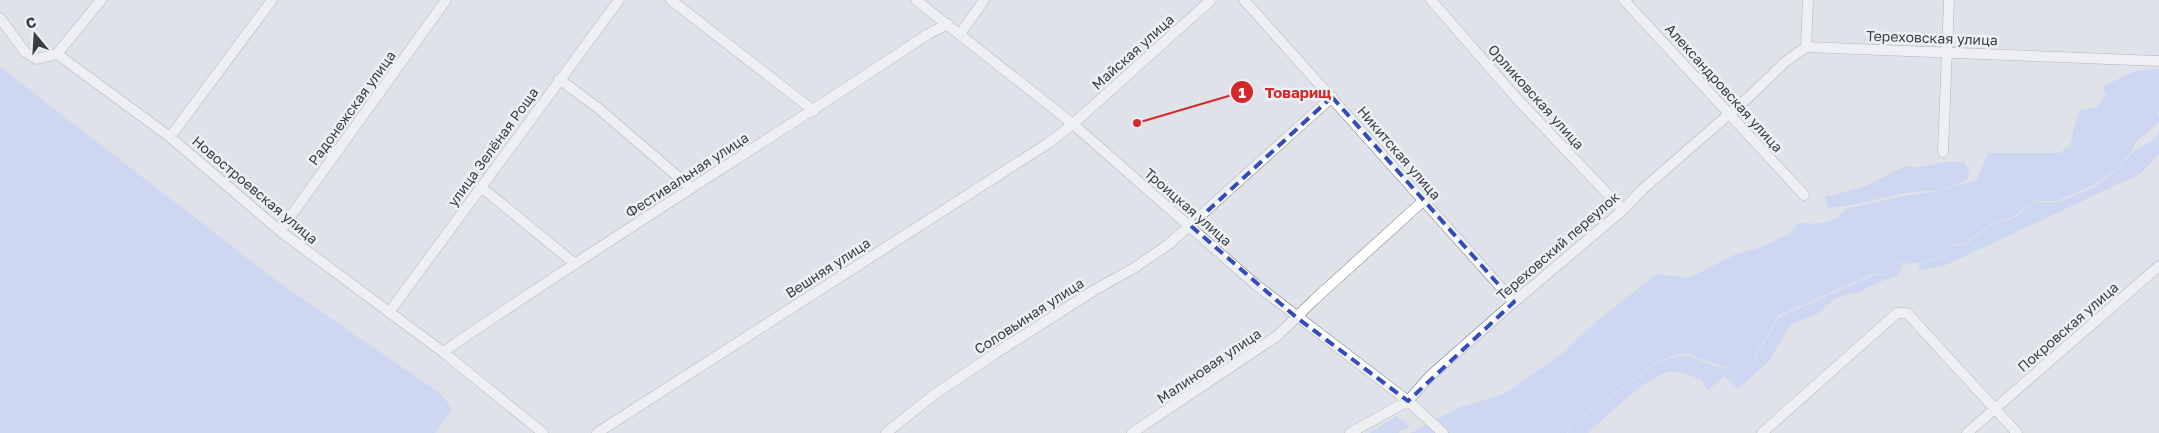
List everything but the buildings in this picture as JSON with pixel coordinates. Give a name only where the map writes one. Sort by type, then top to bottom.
[{"type":"street","points":[[0,18],[24,52],[37,59],[57,54],[101,0]]},
{"type":"street","points":[[170,138],[272,0]]},
{"type":"street","name":"Радонежская улица","points":[[280,231],[446,0]]},
{"type":"street","name":"улица Зелёная Роща","points":[[390,311],[619,0]]},
{"type":"street","points":[[671,0],[814,110]]},
{"type":"street","name":"Троицкая улица","points":[[916,0],[1073,124],[1255,284],[1408,401],[1443,433]]},
{"type":"street","points":[[960,34],[984,0]]},
{"type":"street","name":"Майская улица","points":[[1073,124],[1211,0]]},
{"type":"street","name":"Никитская улица","points":[[1244,0],[1514,302]]},
{"type":"street","name":"Орликовская улица","points":[[1431,0],[1519,101],[1622,210]]},
{"type":"street","name":"Александровская улица","points":[[1624,0],[1804,195]]},
{"type":"street","points":[[1728,114],[1785,62],[1806,46],[1808,0]]},
{"type":"street","points":[[1943,152],[1949,0]]},
{"type":"street","name":"Фестивальная улица","points":[[443,352],[574,263],[658,211],[928,34],[948,24]]},
{"type":"street","name":"Тереховская улица","points":[[1806,46],[2159,61]]},
{"type":"street","name":"Новостроевская улица","points":[[57,54],[170,138],[280,231],[390,311],[543,433]]},
{"type":"street","points":[[560,79],[598,108],[691,188]]},
{"type":"street","name":"Соловьиная улица","points":[[886,433],[935,394],[996,352],[1093,291],[1134,268],[1191,226],[1332,97]]},
{"type":"street","name":"Тереховский переулок","points":[[1350,433],[1408,401],[1430,376],[1622,210],[1643,188],[1728,114]]},
{"type":"street","name":"Вешняя улица","points":[[597,433],[1050,142],[1073,124]]},
{"type":"street","points":[[482,187],[574,263]]},
{"type":"street","name":"Малиновая улица","points":[[1132,433],[1277,336],[1423,201]]},
{"type":"street","name":"Покровская улица","points":[[1967,433],[2159,266]]},
{"type":"street","points":[[1762,433],[1897,313],[1907,313],[2018,433]]},
{"type":"highlighted area","points":[[1332,97],[1514,302],[1408,401],[1296,317],[1191,226]]},
{"type":"shaded area","points":[[0,67],[281,284],[441,394],[453,409],[435,433],[0,433]]},
{"type":"shaded area","points":[[2159,69],[2159,111],[2157,113],[2159,122],[2136,142],[2132,151],[2115,170],[2094,185],[2057,201],[2035,201],[2013,217],[1994,222],[1965,243],[1951,245],[1942,258],[1911,264],[1888,260],[1903,264],[1898,276],[1876,283],[1860,292],[1836,298],[1817,314],[1791,324],[1769,361],[1738,389],[1725,376],[1708,390],[1701,379],[1681,372],[1668,372],[1637,390],[1588,433],[1568,433],[1570,426],[1660,361],[1685,355],[1725,369],[1755,358],[1779,317],[1874,275],[1884,275],[1887,265],[1883,274],[1873,274],[1778,316],[1754,358],[1726,368],[1685,353],[1660,360],[1569,426],[1567,433],[1410,433],[1458,408],[1504,394],[1560,355],[1599,319],[1657,274],[1689,278],[1736,254],[1759,248],[1787,235],[1798,223],[1830,221],[1845,209],[1903,196],[1939,191],[1912,192],[1842,207],[1828,208],[1825,197],[1866,186],[1905,166],[1921,167],[1946,162],[1964,162],[1970,172],[1967,180],[1941,190],[1977,180],[1988,153],[2060,153],[2070,144],[2079,111],[2097,107],[2106,95],[2103,86],[2136,71]]},
{"type":"shaded area","points":[[2159,130],[2159,154],[2140,174],[1946,265],[1919,271],[1920,263],[1942,259],[1951,246],[1966,244],[1994,223],[2014,218],[2035,202],[2058,202],[2095,187],[2115,171],[2133,152],[2156,138]]},
{"type":"shaded area","points":[[1396,416],[1409,426],[1398,433],[1369,433]]},
{"type":"place","name":"Товарищ","points":[[1137,123]]}]
